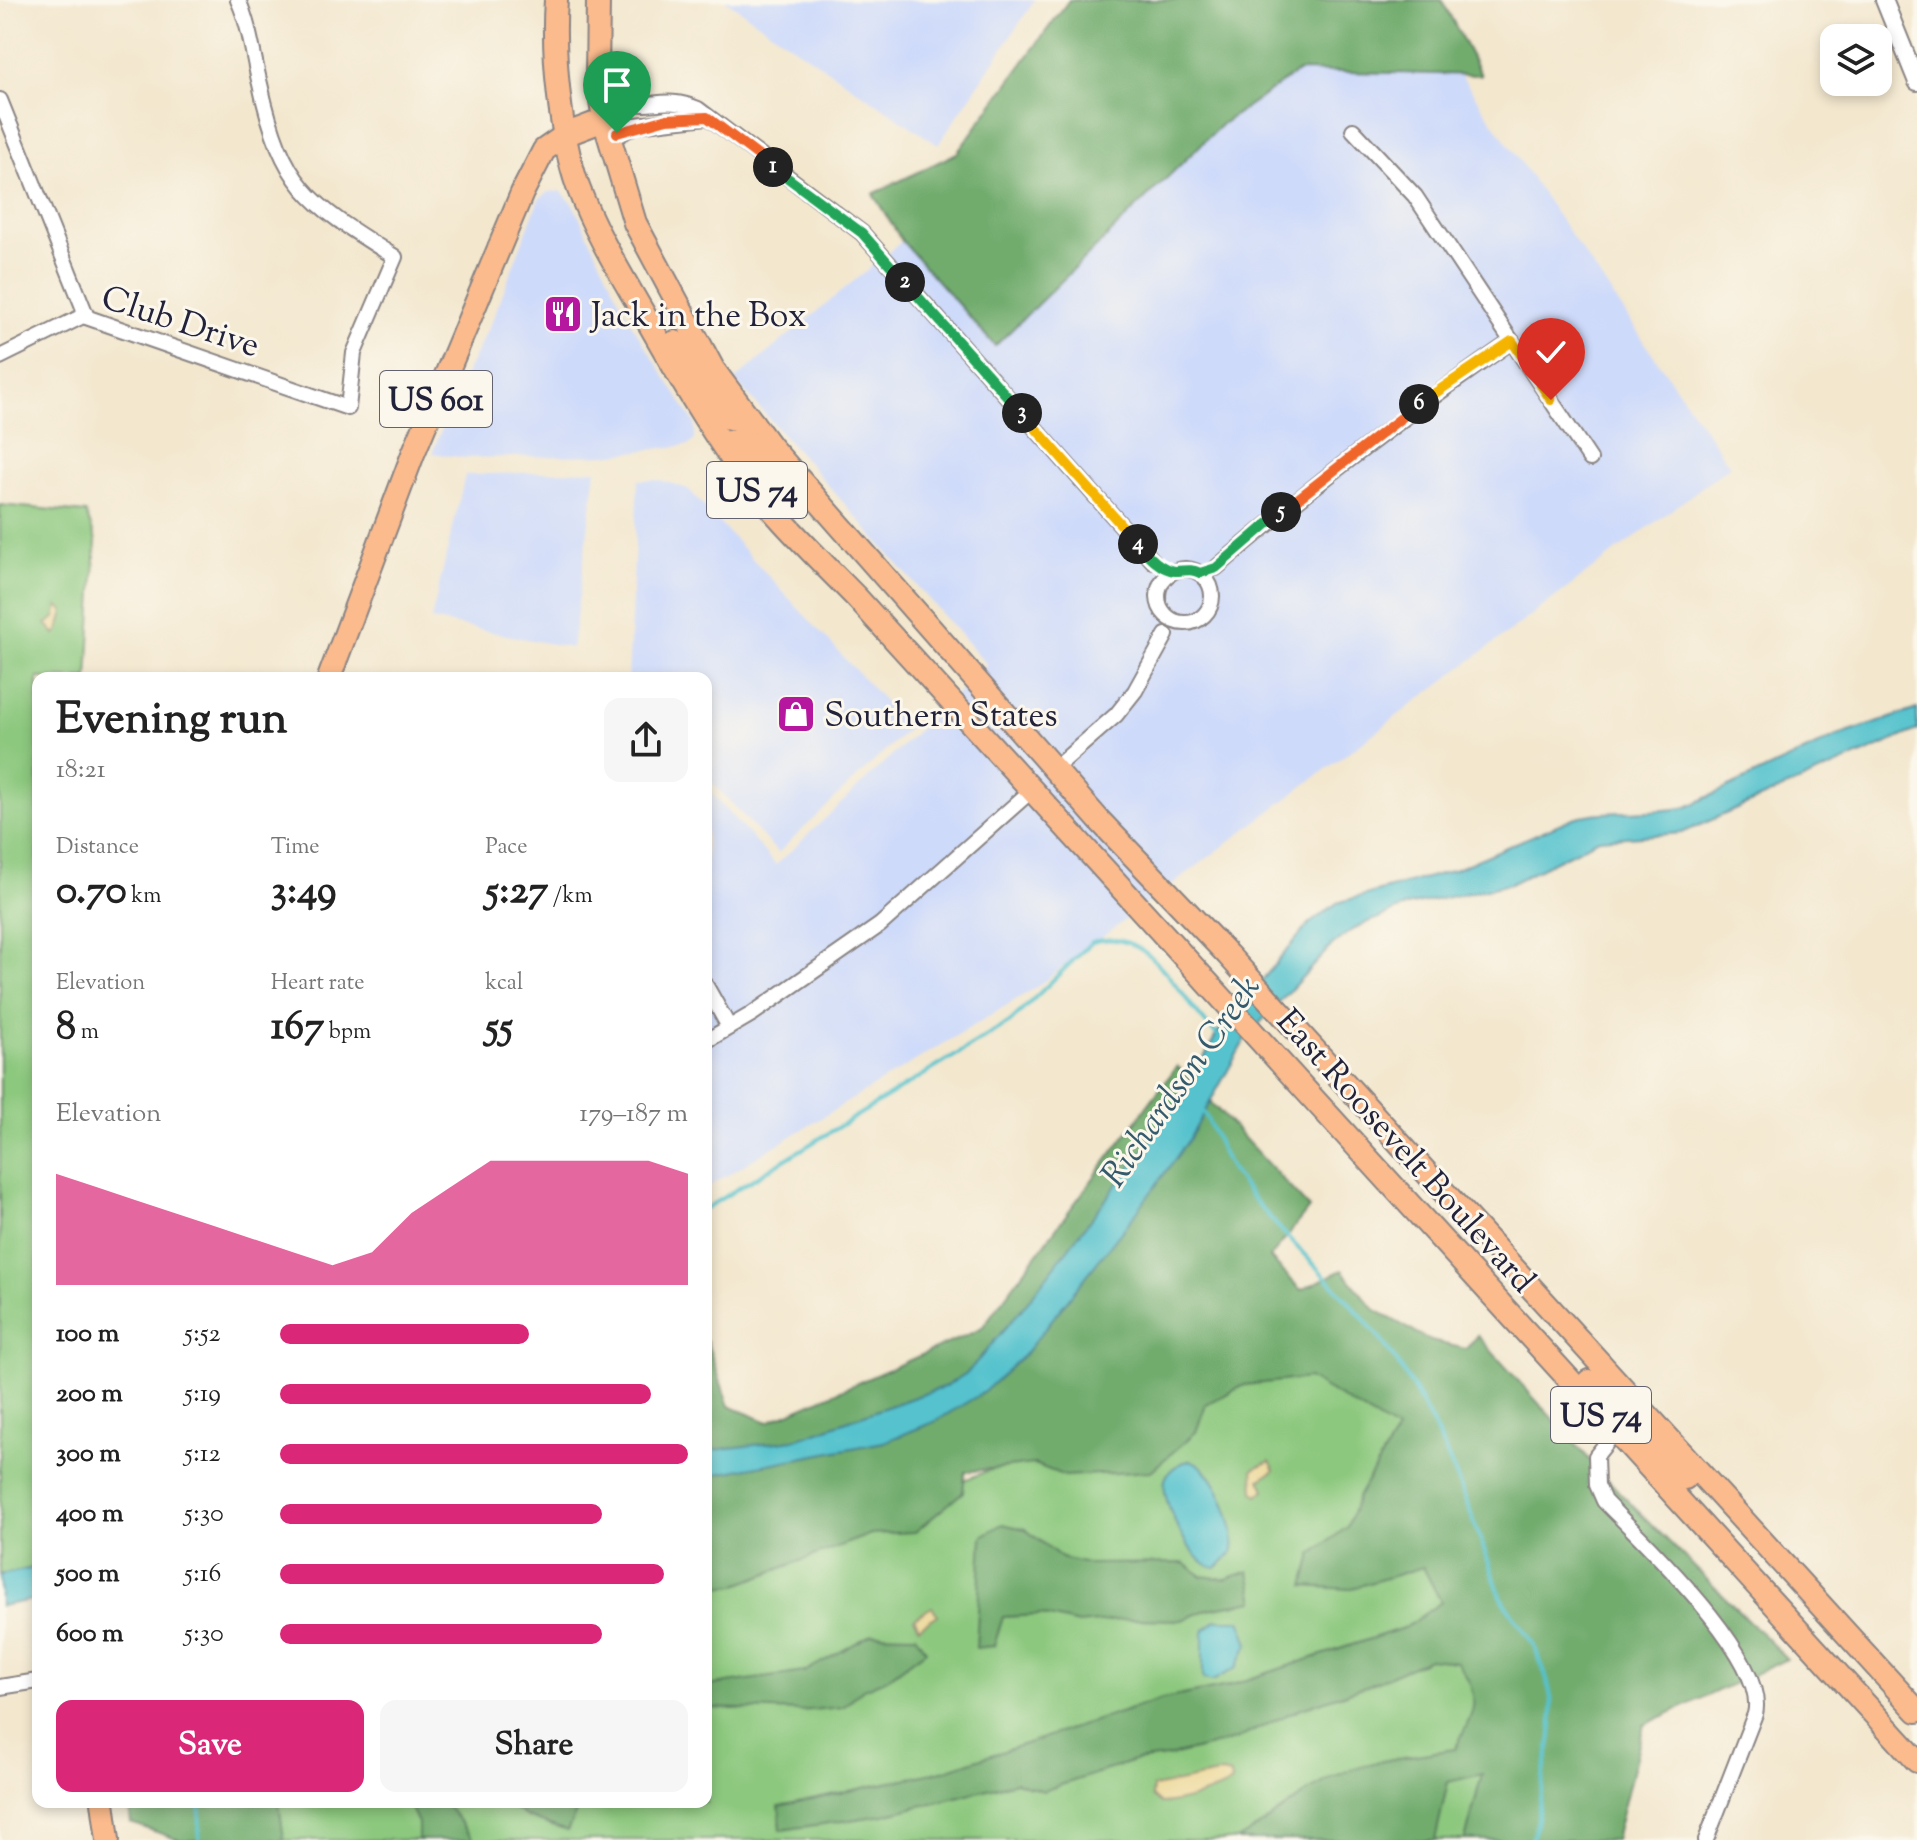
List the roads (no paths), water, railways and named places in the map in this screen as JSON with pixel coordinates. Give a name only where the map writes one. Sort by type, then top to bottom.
[{"type":"highway","name":"East Roosevelt Boulevard","points":[[556,0],[555,44],[567,134],[578,185],[622,277],[722,443],[795,535],[1032,790],[1917,1761]]},
{"type":"highway","name":"East Roosevelt Boulevard","points":[[598,0],[597,78],[607,130],[635,223],[713,369],[753,423],[842,529],[1055,768],[1917,1711]]},
{"type":"highway","name":"US 601","points":[[331,672],[413,454],[522,193],[544,150],[567,134],[607,130]]},
{"type":"highway","points":[[622,277],[639,288],[725,417],[753,423]]},
{"type":"highway","points":[[722,443],[741,440],[800,503],[842,529]]},
{"type":"highway","points":[[890,635],[947,679],[1030,764],[1040,769],[1055,768]]},
{"type":"highway","points":[[1032,790],[1043,785],[1055,788],[1133,867],[1180,905]]},
{"type":"highway","points":[[1447,1245],[1476,1264],[1607,1400],[1625,1407],[1636,1402]]},
{"type":"highway","points":[[1616,1431],[1627,1428],[1643,1433],[1789,1584],[1809,1590]]},
{"type":"highway","points":[[104,1808],[108,1840]]},
{"type":"street","name":"Club Drive","points":[[0,357],[87,317],[348,408],[354,353],[395,257],[323,212],[302,190],[283,158],[268,120],[238,0]]},
{"type":"street","points":[[1884,0],[1917,82]]},
{"type":"street","points":[[598,49],[615,85],[632,102],[648,106],[680,103],[698,109],[862,233],[1153,561],[1161,583],[1159,600],[1167,616],[1166,635]]},
{"type":"street","points":[[0,100],[87,317]]},
{"type":"street","points":[[607,130],[707,117]]},
{"type":"street","points":[[1353,130],[1415,196],[1590,459]]},
{"type":"street","points":[[1200,573],[1216,568],[1318,481],[1414,408],[1512,341]]},
{"type":"street","points":[[1153,561],[1174,571],[1192,569],[1200,573],[1212,590]]},
{"type":"street","points":[[1055,768],[1116,715],[1135,691],[1166,635],[1207,612],[1216,568]]},
{"type":"street","points":[[1161,583],[1174,571]]},
{"type":"street","points":[[1167,616],[1183,623]]},
{"type":"street","points":[[712,1037],[880,925],[1032,790]]},
{"type":"street","points":[[712,997],[729,1027]]},
{"type":"street","points":[[1616,1431],[1596,1456],[1597,1485],[1604,1501],[1734,1645],[1758,1693],[1755,1714],[1706,1840]]},
{"type":"street","points":[[0,1687],[32,1682]]},
{"type":"water","points":[[1917,709],[1917,730],[1682,833],[1599,839],[1510,884],[1407,906],[1357,927],[1333,944],[1246,1038],[1190,1138],[1133,1217],[1024,1355],[984,1392],[934,1422],[884,1442],[712,1475],[712,1450],[793,1440],[946,1386],[968,1372],[1024,1306],[1152,1139],[1192,1080],[1216,1035],[1309,924],[1337,903],[1454,870],[1573,818],[1687,807],[1835,737]]},
{"type":"water","points":[[1189,1460],[1198,1464],[1216,1485],[1229,1514],[1232,1553],[1217,1568],[1198,1558],[1180,1532],[1168,1503],[1166,1476],[1174,1467]]},
{"type":"water","points":[[32,1568],[32,1600],[0,1606],[0,1575]]},
{"type":"water","points":[[1216,1620],[1240,1620],[1249,1643],[1236,1668],[1213,1681],[1203,1679],[1203,1631]]},
{"type":"waterway","name":"Richardson Creek","points":[[712,1204],[1010,1022],[1092,942],[1114,940],[1133,945],[1149,956],[1220,1037]]},
{"type":"waterway","name":"Richardson Creek","points":[[1202,1110],[1238,1179],[1370,1326],[1405,1374],[1451,1464],[1501,1597],[1534,1646],[1546,1676],[1552,1703],[1552,1731],[1532,1840]]},
{"type":"waterway","points":[[199,1840],[200,1808]]},
{"type":"place","name":"Jack in the Box","points":[[563,314]]},
{"type":"place","name":"Southern States","points":[[796,714]]}]
